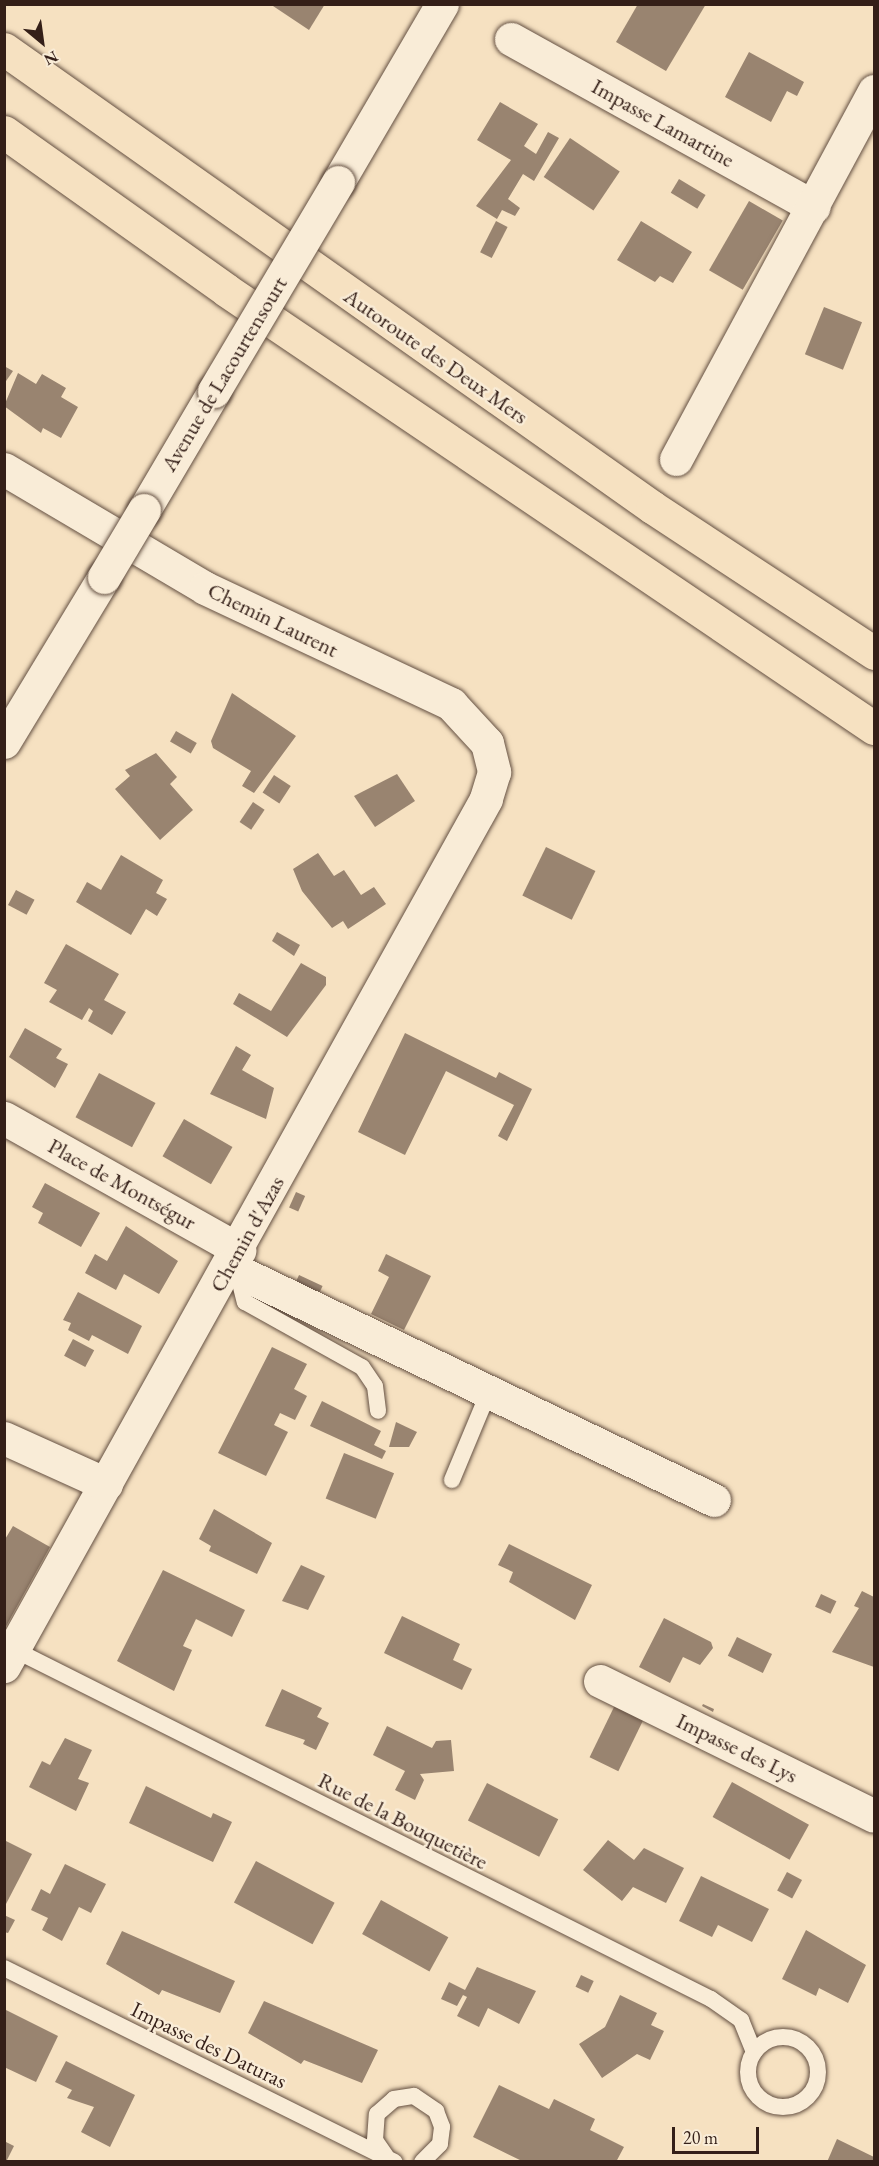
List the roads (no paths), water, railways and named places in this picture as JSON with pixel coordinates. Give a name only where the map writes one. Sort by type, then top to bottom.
[{"type":"highway","name":"Autoroute des Deux Mers","points":[[4,49],[642,501],[874,653]]},
{"type":"highway","points":[[4,132],[226,290],[874,728]]},
{"type":"street","name":"Avenue de Lacourtensourt","points":[[4,742],[144,510],[442,4]]},
{"type":"street","name":"Impasse Lamartine","points":[[511,39],[814,207]]},
{"type":"street","points":[[676,459],[814,207],[874,91]]},
{"type":"street","name":"Chemin Laurent","points":[[4,469],[214,593],[451,704],[487,742],[495,772],[486,799]]},
{"type":"street","name":"Chemin d'Azas","points":[[9,1657],[235,1262],[486,799]]},
{"type":"street","name":"Place de Montségur","points":[[4,1118],[235,1262],[489,1392],[714,1500]]},
{"type":"street","points":[[4,1438],[106,1484]]},
{"type":"street","name":"Impasse des Lys","points":[[600,1681],[874,1816]]},
{"type":"lane","points":[[235,1262],[245,1302],[362,1367],[375,1386],[378,1411]]},
{"type":"lane","points":[[452,1480],[489,1392]]},
{"type":"lane","name":"Rue de la Bouquetière","points":[[9,1657],[711,1999],[741,2020],[754,2052]]},
{"type":"lane","name":"Impasse des Daturas","points":[[4,1968],[394,2162]]},
{"type":"lane","points":[[782,2037],[805,2044],[819,2070],[808,2097],[783,2108],[763,2101],[749,2081],[754,2052],[782,2037]]},
{"type":"lane","name":"Impasse des Daturas","points":[[394,2162],[375,2140],[377,2114],[394,2099],[414,2096],[436,2111],[442,2127],[440,2144],[422,2162]]}]
